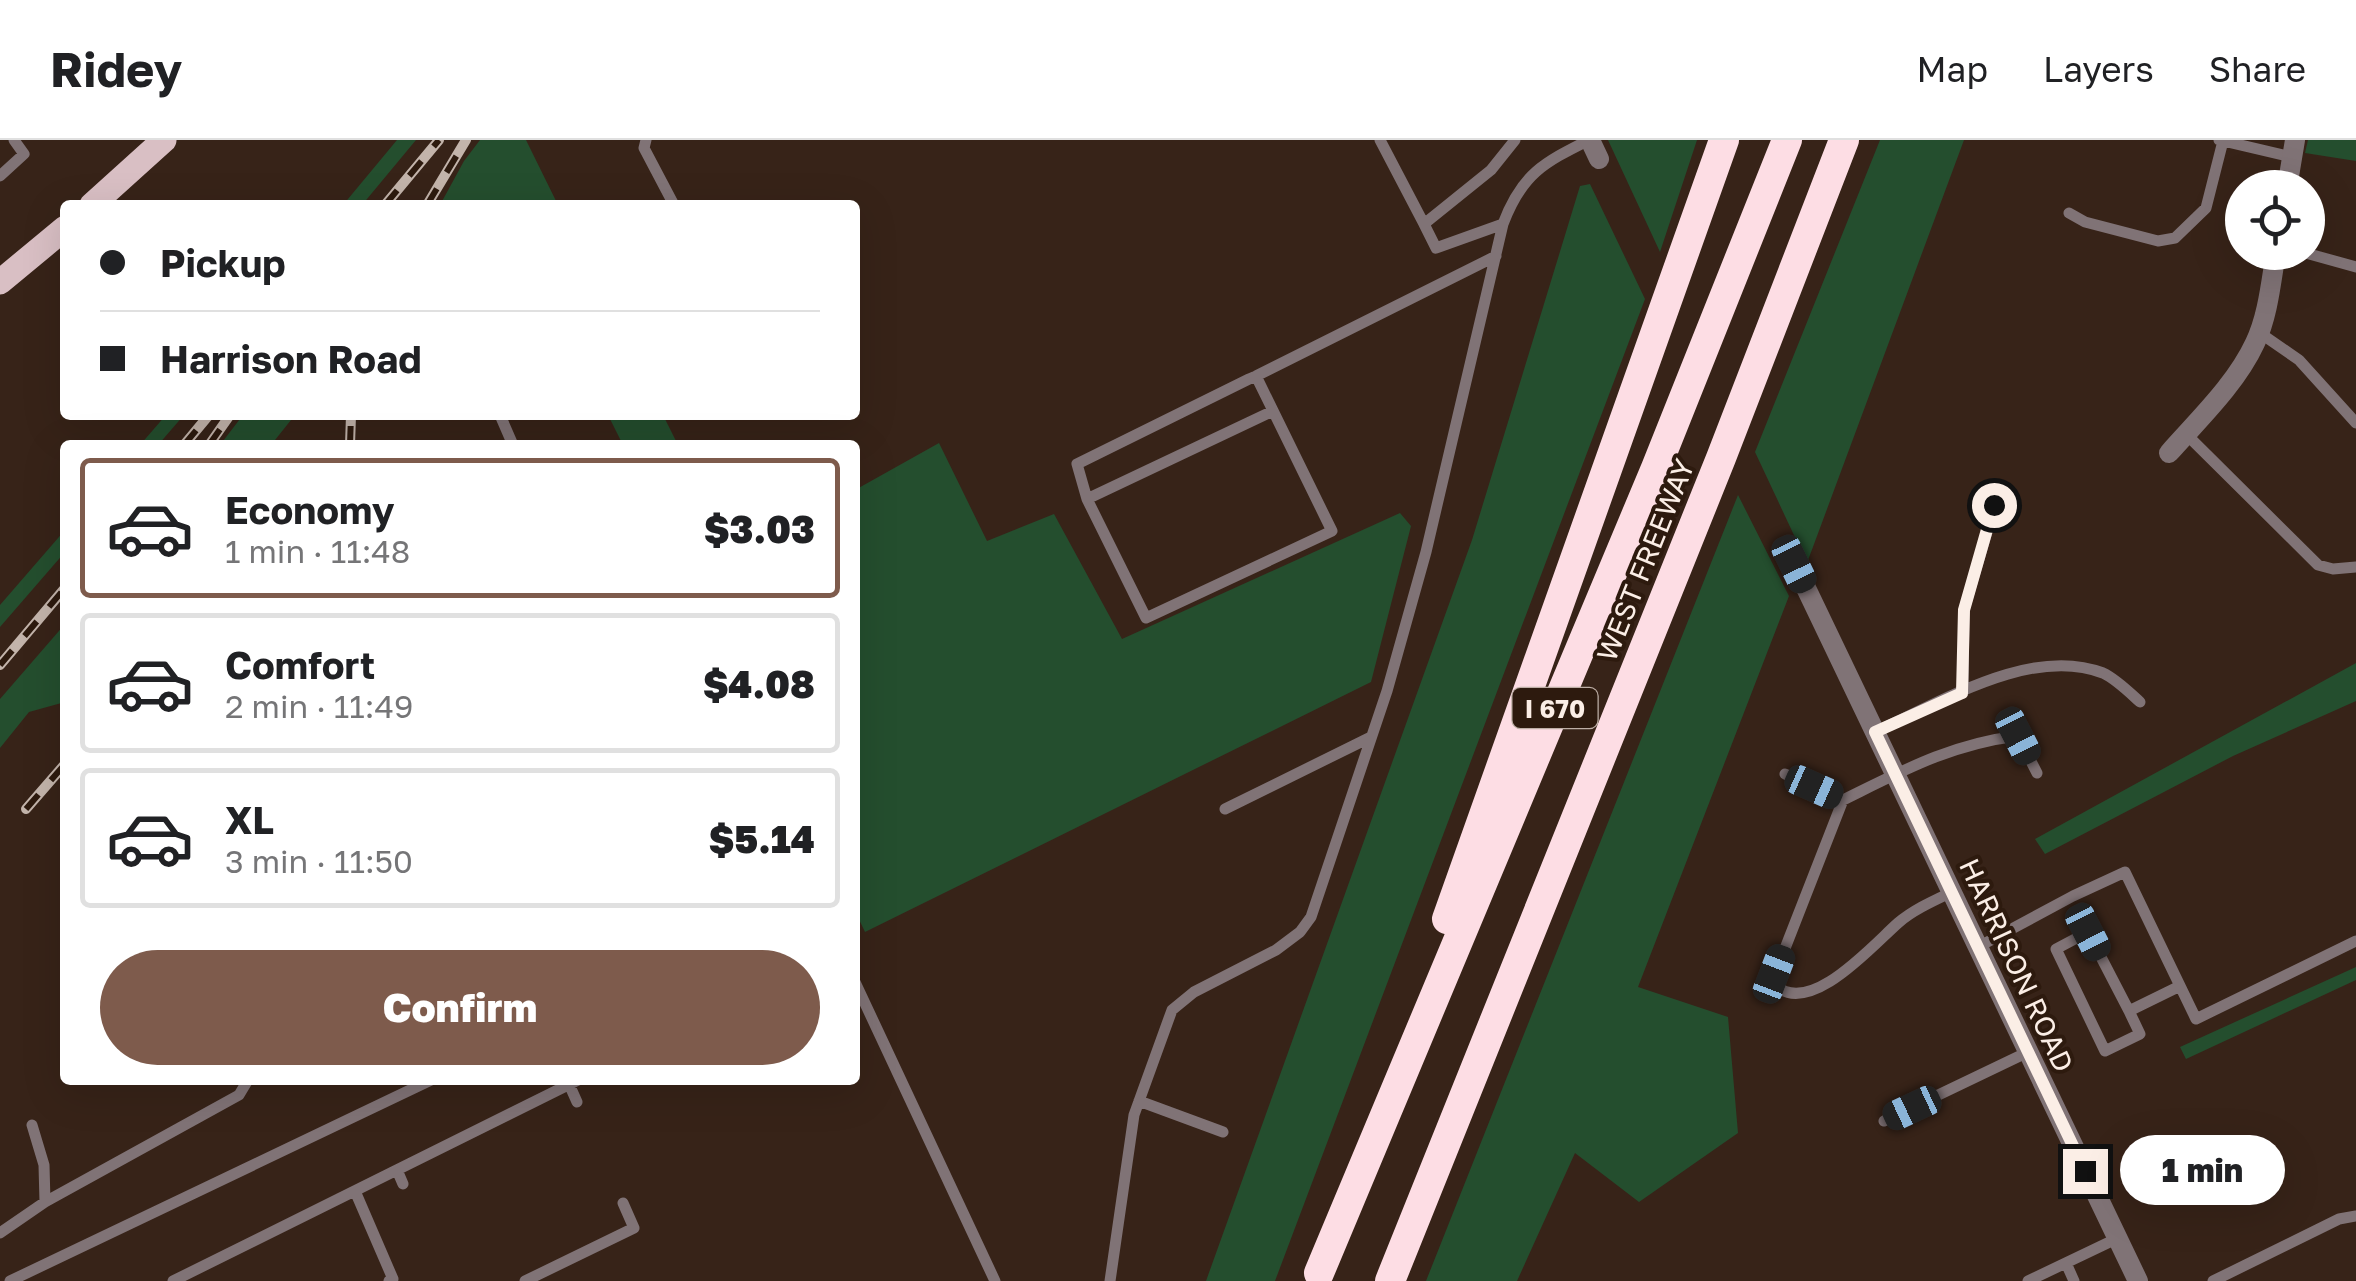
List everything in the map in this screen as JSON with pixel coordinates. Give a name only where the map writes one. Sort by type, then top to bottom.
[{"type":"highway","points":[[1317,1277],[1724,140]]},
{"type":"highway","name":"I 670","points":[[1317,1277],[1656,468],[1787,140]]},
{"type":"highway","name":"WEST FREEWAY","points":[[1390,1281],[1721,458],[1842,143]]},
{"type":"main road","points":[[98,200],[164,140]]},
{"type":"main road","points":[[0,282],[60,232]]},
{"type":"street","points":[[2169,453],[2215,402],[2254,346],[2272,270]]},
{"type":"street","name":"HARRISON ROAD","points":[[1794,564],[2138,1281]]},
{"type":"lane","points":[[0,176],[24,154],[14,140]]},
{"type":"lane","points":[[646,140],[644,148],[671,200]]},
{"type":"lane","points":[[1380,140],[1436,248],[1503,224]]},
{"type":"lane","points":[[1424,224],[1492,170],[1514,140]]},
{"type":"lane","points":[[2070,213],[2085,222],[2158,241],[2174,238],[2206,208],[2221,140],[2293,149]]},
{"type":"lane","points":[[1110,1281],[1134,1115],[1172,1010],[1194,992],[1276,950],[1300,932],[1311,916],[1371,737],[1426,552],[1503,224],[1514,196],[1548,160],[1593,146]]},
{"type":"lane","points":[[1256,376],[1332,531],[1146,618],[1087,499],[1077,464],[1496,256]]},
{"type":"lane","points":[[2325,258],[2356,267]]},
{"type":"lane","points":[[2260,332],[2299,360],[2356,423]]},
{"type":"lane","points":[[1087,499],[1273,411]]},
{"type":"lane","points":[[2186,434],[2318,565],[2333,569],[2356,567]]},
{"type":"lane","points":[[1962,693],[1964,610],[1994,505]]},
{"type":"lane","points":[[1875,732],[2003,674],[2072,664],[2106,674],[2140,702]]},
{"type":"lane","points":[[1952,892],[1914,911],[1851,967],[1825,984],[1800,994],[1785,994],[1776,986],[1774,974],[1843,800],[1966,744],[2018,736],[2037,774]]},
{"type":"lane","points":[[1224,809],[1371,737]]},
{"type":"lane","points":[[1785,774],[1843,800]]},
{"type":"lane","points":[[1978,947],[2124,872],[2196,1019],[2356,941]]},
{"type":"lane","points":[[2088,932],[2129,1011],[2140,1034],[2105,1051],[2056,949],[2088,932]]},
{"type":"lane","points":[[2129,1011],[2180,986]]},
{"type":"lane","points":[[860,993],[995,1281]]},
{"type":"lane","points":[[1884,1121],[2028,1052]]},
{"type":"lane","points":[[0,1233],[44,1202],[239,1095],[245,1085]]},
{"type":"lane","points":[[10,1281],[421,1085]]},
{"type":"lane","points":[[172,1281],[568,1085]]},
{"type":"lane","points":[[574,1085],[577,1102]]},
{"type":"lane","points":[[1139,1101],[1222,1132]]},
{"type":"lane","points":[[32,1125],[44,1164],[44,1202]]},
{"type":"lane","points":[[397,1170],[404,1184]]},
{"type":"lane","points":[[355,1190],[392,1280]]},
{"type":"lane","points":[[525,1281],[634,1228],[623,1203]]},
{"type":"lane","points":[[2213,1281],[2339,1220],[2356,1216]]},
{"type":"lane","points":[[2028,1281],[2118,1238]]},
{"type":"lane","points":[[2066,1264],[2074,1281]]},
{"type":"green space","points":[[397,140],[416,140],[366,200],[347,200]]},
{"type":"green space","points":[[480,140],[526,140],[556,200],[443,200]]},
{"type":"green space","points":[[1608,140],[1697,140],[1660,252]]},
{"type":"green space","points":[[1880,140],[1964,140],[1807,563],[1755,452]]},
{"type":"green space","points":[[2308,140],[2356,140],[2356,161],[2305,153]]},
{"type":"green space","points":[[1590,184],[1645,299],[1275,1281],[1206,1281],[1472,540],[1580,186]]},
{"type":"green space","points":[[162,420],[180,420],[162,440],[144,440]]},
{"type":"green space","points":[[239,420],[291,420],[275,440],[224,440]]},
{"type":"green space","points":[[610,420],[666,420],[676,440],[620,440]]},
{"type":"green space","points":[[939,443],[987,541],[1054,514],[1122,639],[1400,513],[1411,526],[1371,682],[865,932],[860,922],[860,487]]},
{"type":"green space","points":[[1738,495],[1789,596],[1638,987],[1728,1017],[1738,1133],[1639,1202],[1575,1153],[1517,1281],[1426,1281]]},
{"type":"green space","points":[[60,536],[60,558],[0,627],[0,605]]},
{"type":"green space","points":[[60,630],[60,703],[29,712],[0,748],[0,699]]},
{"type":"green space","points":[[2356,663],[2356,701],[2233,756],[2045,854],[2035,839]]},
{"type":"green space","points":[[2356,967],[2356,980],[2186,1059],[2180,1047]]},
{"type":"railway","points":[[389,200],[439,140]]},
{"type":"railway","points":[[430,200],[466,140]]},
{"type":"railway","points":[[188,440],[205,420]]},
{"type":"railway","points":[[212,440],[226,420]]},
{"type":"railway","points":[[350,440],[351,420]]},
{"type":"railway","points":[[0,665],[60,594]]},
{"type":"railway","points":[[26,809],[60,770]]},
{"type":"route","points":[[1994,505],[1964,610],[1962,693],[1875,732],[2085,1171]]}]
